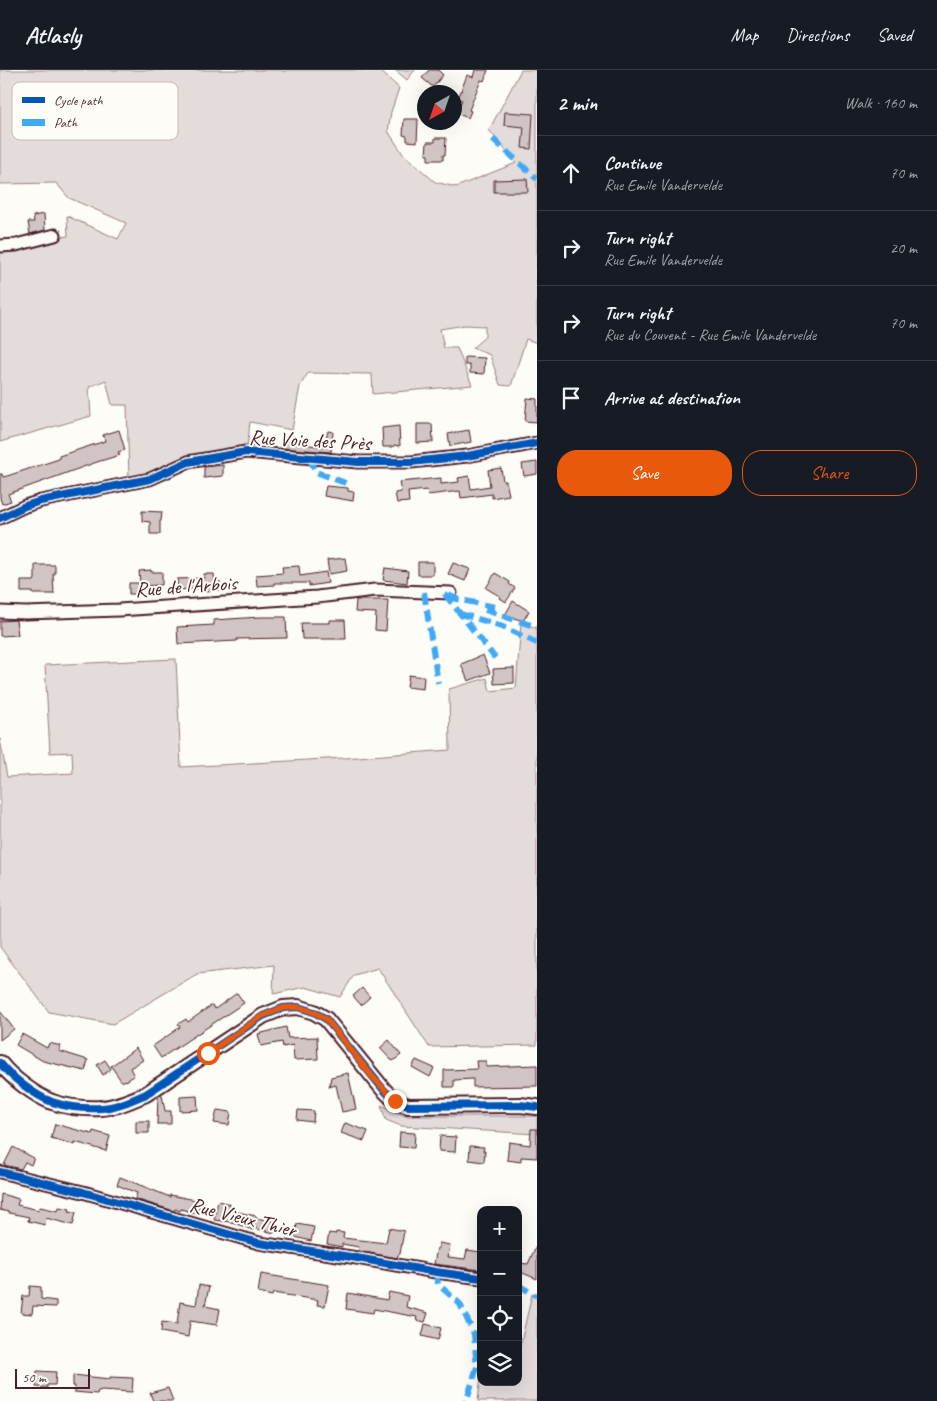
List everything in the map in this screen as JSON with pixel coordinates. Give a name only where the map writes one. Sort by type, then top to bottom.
[{"type":"street","points":[[0,246],[16,245],[55,235]]},
{"type":"street","name":"Rue Voie des Près","points":[[0,518],[25,506],[42,501],[150,479],[188,462],[246,452],[358,462],[410,462],[467,456],[537,443]]},
{"type":"street","name":"Rue de l'Arbois","points":[[0,612],[119,610],[317,597],[375,590],[451,593]]},
{"type":"street","points":[[0,1063],[8,1073],[52,1102],[76,1107],[102,1108],[124,1103],[146,1094],[262,1016],[283,1008],[298,1007],[314,1012],[326,1019],[371,1075],[395,1101],[408,1106],[520,1105],[537,1107]]},
{"type":"street","name":"Rue Vieux Thier","points":[[0,1172],[83,1192],[259,1243],[477,1277]]},
{"type":"shaded area","points":[[0,70],[283,70],[284,72],[287,70],[379,70],[399,88],[391,112],[388,131],[403,154],[435,182],[456,187],[516,163],[489,130],[521,70],[537,70],[537,343],[526,339],[511,386],[500,385],[490,355],[472,348],[485,337],[485,326],[465,325],[440,329],[444,348],[457,348],[472,385],[373,394],[372,374],[308,373],[300,386],[292,430],[250,422],[247,450],[129,480],[127,405],[112,405],[106,380],[89,387],[91,416],[0,442],[0,245],[68,236],[67,216],[118,239],[126,223],[69,198],[56,183],[0,184]]},
{"type":"shaded area","points":[[395,70],[415,70],[407,80]]},
{"type":"shaded area","points":[[521,623],[537,628],[537,1045],[429,1047],[378,968],[354,975],[340,997],[305,987],[273,994],[274,965],[197,974],[113,1024],[49,1012],[0,947],[0,739],[7,777],[73,773],[72,752],[50,753],[45,665],[176,659],[181,767],[450,750],[449,689],[487,678],[490,691],[516,688]]},
{"type":"shaded area","points":[[381,1105],[405,1116],[537,1116],[537,1134],[401,1126],[386,1120]]},
{"type":"shaded area","points":[[532,1294],[537,1296],[537,1401],[478,1401],[480,1386],[522,1386],[522,1338]]},
{"type":"building","points":[[429,70],[438,70],[443,75],[435,85],[431,85],[422,78]]},
{"type":"building","points":[[475,70],[488,70],[484,81],[481,80],[469,110],[471,111],[468,118],[462,116],[462,88],[467,75],[473,77]]},
{"type":"building","points":[[505,112],[533,114],[531,149],[522,148],[524,127],[504,125]]},
{"type":"building","points":[[404,119],[417,119],[417,142],[407,141],[407,136],[403,135]]},
{"type":"building","points":[[435,138],[446,138],[443,160],[428,160],[428,155],[426,155],[427,142],[435,142]]},
{"type":"building","points":[[527,179],[528,192],[494,192],[494,180]]},
{"type":"building","points":[[44,214],[45,230],[30,234],[28,222],[34,222],[33,216]]},
{"type":"building","points":[[465,357],[485,358],[484,374],[470,373],[470,365],[465,365]]},
{"type":"building","points":[[527,398],[537,399],[537,422],[525,421]]},
{"type":"building","points":[[417,424],[432,424],[433,442],[417,443]]},
{"type":"building","points":[[399,426],[400,446],[383,447],[382,428]]},
{"type":"building","points":[[119,430],[125,450],[118,452],[120,455],[8,494],[11,501],[2,504],[0,498],[0,474],[3,477],[7,476],[59,459],[59,456],[105,441],[103,435]]},
{"type":"building","points":[[469,430],[471,442],[450,446],[448,434]]},
{"type":"building","points":[[328,431],[333,432],[331,452],[282,448],[282,441],[324,447]]},
{"type":"building","points":[[537,462],[537,474],[524,476],[522,464]]},
{"type":"building","points":[[223,465],[223,476],[204,478],[204,467]]},
{"type":"building","points":[[501,468],[503,481],[506,481],[509,495],[492,498],[492,494],[461,498],[460,491],[428,495],[427,490],[408,492],[409,502],[397,503],[395,493],[401,492],[399,482],[441,478],[441,484],[459,482],[458,478],[469,476],[471,489],[490,486],[488,470]]},
{"type":"building","points":[[326,486],[348,488],[348,491],[354,492],[353,501],[324,496]]},
{"type":"building","points":[[142,511],[162,512],[160,534],[150,534],[150,522],[142,521]]},
{"type":"building","points":[[345,558],[347,571],[329,574],[327,560]]},
{"type":"building","points":[[418,562],[433,562],[433,575],[418,575]]},
{"type":"building","points":[[453,563],[470,569],[465,581],[448,574]]},
{"type":"building","points":[[35,565],[55,565],[55,574],[53,574],[54,594],[21,592],[21,581],[34,581]]},
{"type":"building","points":[[299,566],[300,576],[326,572],[328,583],[309,586],[309,583],[274,583],[274,585],[257,586],[256,575],[283,573],[282,567]]},
{"type":"building","points":[[385,568],[408,571],[407,583],[383,580]]},
{"type":"building","points":[[151,570],[151,572],[162,572],[162,585],[141,586],[141,594],[129,594],[129,583],[140,583],[139,571]]},
{"type":"building","points":[[495,573],[510,582],[509,584],[515,588],[506,602],[486,588]]},
{"type":"building","points":[[204,574],[214,574],[215,582],[220,582],[221,590],[205,591],[205,588],[178,590],[177,579],[204,578]]},
{"type":"building","points":[[356,600],[388,600],[386,631],[375,630],[376,613],[355,612]]},
{"type":"building","points":[[513,601],[529,611],[523,621],[505,615]]},
{"type":"building","points":[[286,617],[287,638],[237,639],[237,641],[178,644],[177,627],[214,625],[214,620]]},
{"type":"building","points":[[16,620],[18,635],[0,636],[0,621]]},
{"type":"building","points":[[330,620],[345,620],[346,639],[302,639],[301,623],[330,623]]},
{"type":"building","points":[[483,655],[490,673],[468,681],[461,664]]},
{"type":"building","points":[[514,668],[514,683],[494,684],[493,669]]},
{"type":"building","points":[[409,675],[424,677],[423,689],[407,687]]},
{"type":"building","points":[[362,988],[370,997],[361,1005],[353,996]]},
{"type":"building","points":[[237,993],[244,1003],[161,1058],[153,1046],[180,1027],[178,1024],[186,1019],[188,1022],[212,1005],[215,1009]]},
{"type":"building","points":[[0,1011],[14,1029],[0,1040]]},
{"type":"building","points":[[286,1027],[288,1038],[317,1037],[318,1059],[294,1060],[293,1045],[283,1047],[282,1042],[261,1046],[258,1034]]},
{"type":"building","points":[[22,1034],[47,1048],[49,1043],[61,1046],[59,1051],[88,1060],[85,1071],[43,1061],[16,1045]]},
{"type":"building","points":[[389,1040],[401,1055],[393,1061],[380,1048]]},
{"type":"building","points":[[136,1048],[143,1060],[130,1068],[134,1076],[122,1082],[111,1066]]},
{"type":"building","points":[[105,1060],[111,1069],[103,1075],[97,1065]]},
{"type":"building","points":[[416,1060],[434,1068],[430,1077],[412,1067]]},
{"type":"building","points":[[476,1061],[486,1061],[486,1067],[537,1065],[537,1086],[473,1087],[473,1079],[454,1080],[454,1087],[444,1087],[444,1070],[477,1069]]},
{"type":"building","points":[[348,1073],[356,1109],[342,1112],[336,1085],[329,1087],[331,1077]]},
{"type":"building","points":[[162,1095],[165,1111],[171,1111],[171,1124],[157,1124],[158,1096]]},
{"type":"building","points":[[197,1096],[198,1110],[180,1111],[180,1097]]},
{"type":"building","points":[[217,1110],[231,1112],[229,1125],[214,1123]]},
{"type":"building","points":[[298,1110],[314,1111],[313,1122],[297,1120]]},
{"type":"building","points":[[136,1121],[149,1121],[149,1133],[136,1133]]},
{"type":"building","points":[[345,1123],[368,1131],[364,1141],[341,1133]]},
{"type":"building","points":[[55,1124],[92,1134],[93,1131],[110,1136],[106,1151],[75,1142],[75,1145],[51,1138]]},
{"type":"building","points":[[531,1129],[537,1129],[537,1158],[521,1157],[521,1162],[507,1160],[509,1142],[530,1145]]},
{"type":"building","points":[[400,1132],[415,1133],[414,1148],[399,1147]]},
{"type":"building","points":[[440,1136],[456,1137],[455,1152],[439,1151]]},
{"type":"building","points":[[470,1146],[484,1147],[484,1162],[469,1160]]},
{"type":"building","points":[[13,1147],[34,1158],[31,1165],[25,1162],[21,1169],[4,1165]]},
{"type":"building","points":[[120,1177],[170,1197],[170,1195],[201,1201],[198,1214],[181,1209],[180,1211],[175,1209],[174,1211],[135,1199],[137,1193],[117,1185]]},
{"type":"building","points":[[1,1194],[19,1199],[17,1205],[39,1210],[40,1207],[58,1211],[59,1207],[70,1209],[69,1211],[76,1212],[73,1225],[46,1218],[45,1225],[28,1221],[29,1217],[0,1210]]},
{"type":"building","points":[[218,1201],[230,1204],[229,1210],[277,1222],[274,1233],[254,1228],[253,1230],[231,1222],[214,1220]]},
{"type":"building","points":[[297,1224],[314,1227],[311,1241],[295,1237]]},
{"type":"building","points":[[389,1228],[404,1231],[400,1254],[397,1258],[358,1251],[359,1247],[342,1244],[342,1247],[327,1244],[329,1233],[336,1234],[336,1232],[344,1233],[343,1238],[386,1243]]},
{"type":"building","points":[[439,1243],[450,1245],[448,1257],[465,1259],[467,1250],[477,1251],[477,1269],[434,1264],[437,1248],[439,1248]]},
{"type":"building","points":[[537,1244],[537,1279],[522,1273],[522,1263],[528,1264]]},
{"type":"building","points":[[261,1274],[329,1285],[325,1306],[317,1305],[318,1300],[273,1293],[272,1296],[258,1293]]},
{"type":"building","points":[[199,1285],[209,1287],[205,1306],[220,1309],[217,1325],[190,1321],[188,1337],[161,1332],[162,1322],[177,1324],[180,1302],[196,1305]]},
{"type":"building","points":[[30,1286],[41,1287],[41,1299],[56,1301],[56,1307],[33,1306],[32,1314],[21,1313],[23,1296],[29,1296]]},
{"type":"building","points":[[389,1292],[408,1296],[406,1307],[428,1313],[425,1322],[416,1320],[417,1317],[374,1309],[373,1313],[346,1309],[348,1293],[387,1300]]},
{"type":"building","points":[[425,1324],[441,1328],[438,1340],[422,1336]]},
{"type":"building","points":[[37,1371],[56,1372],[55,1385],[47,1385],[47,1388],[36,1387]]},
{"type":"building","points":[[73,1375],[110,1379],[110,1377],[133,1378],[132,1392],[102,1390],[98,1391],[97,1394],[74,1392]]},
{"type":"building","points":[[168,1388],[173,1401],[153,1401],[150,1393]]},
{"type":"marked path","points":[[493,139],[537,179]]},
{"type":"marked path","points":[[309,457],[316,472],[348,484]]},
{"type":"marked path","points":[[424,592],[438,683]]},
{"type":"marked path","points":[[495,607],[457,599],[444,593],[495,658]]},
{"type":"marked path","points":[[485,610],[537,627]]},
{"type":"marked path","points":[[460,614],[496,624],[537,643]]},
{"type":"marked path","points":[[436,1272],[438,1284],[460,1304],[474,1334],[477,1367],[465,1401]]},
{"type":"marked path","points":[[522,1287],[537,1296]]},
{"type":"cycle path","points":[[0,518],[25,506],[41,501],[150,479],[188,462],[246,452],[358,462],[411,462],[467,456],[537,443]]},
{"type":"cycle path","points":[[0,1063],[23,1085],[52,1102],[77,1107],[108,1107],[146,1094],[263,1016],[283,1008],[298,1007],[314,1012],[326,1019],[395,1101],[408,1106],[520,1105],[537,1107]]},
{"type":"cycle path","points":[[0,1172],[83,1192],[259,1243],[477,1277]]},
{"type":"route","points":[[208,1053],[262,1016],[283,1008],[298,1007],[314,1012],[326,1019],[371,1075],[395,1101]]}]
